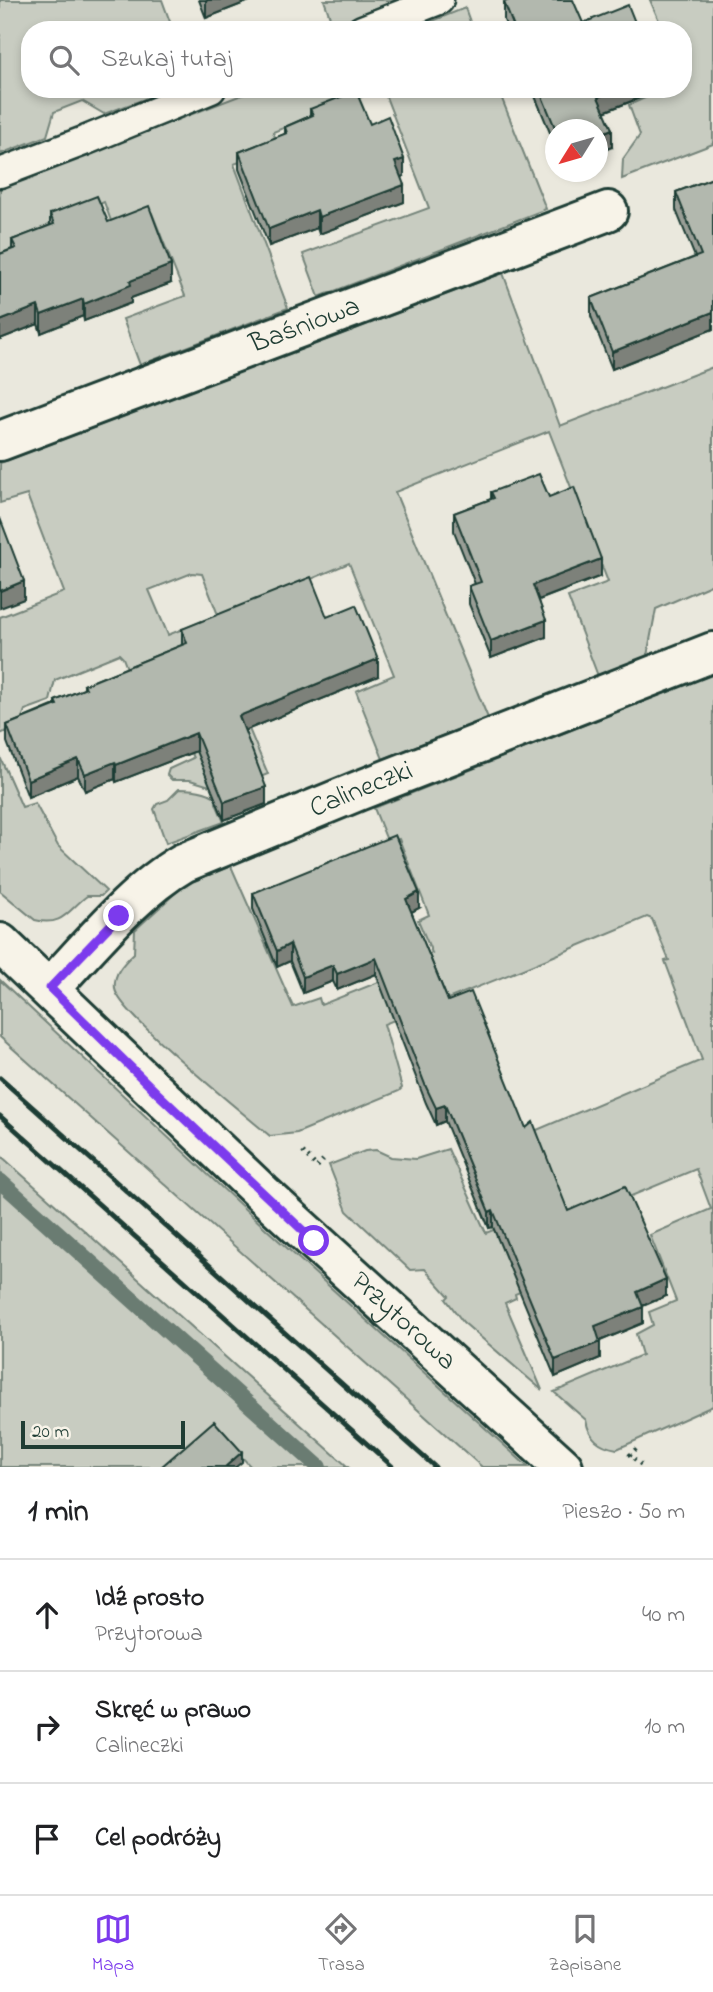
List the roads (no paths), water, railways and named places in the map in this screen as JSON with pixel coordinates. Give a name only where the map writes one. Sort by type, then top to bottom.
[{"type":"street","name":"Baśniowa","points":[[0,441],[608,211]]},
{"type":"street","name":"Calineczki","points":[[50,988],[144,892],[183,863],[335,800],[713,652]]},
{"type":"street","name":"Przytorowa","points":[[0,943],[262,1193],[564,1467]]},
{"type":"lane","points":[[385,21],[439,0]]},
{"type":"lane","points":[[0,173],[189,98]]},
{"type":"waterway","points":[[0,1181],[319,1467]]},
{"type":"railway","points":[[0,1078],[435,1467]]},
{"type":"railway","points":[[0,1116],[393,1467]]}]
